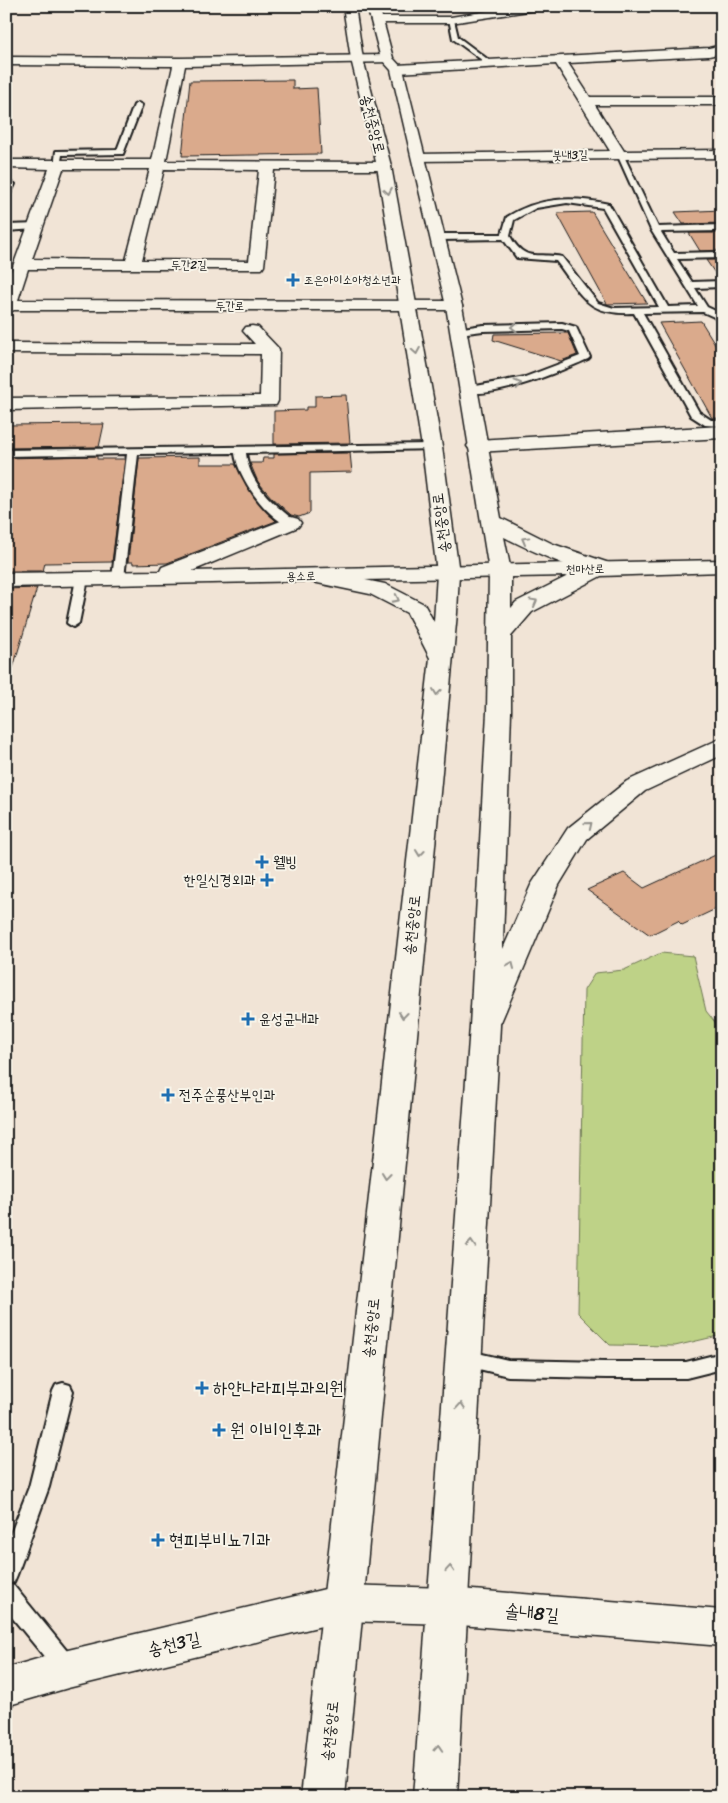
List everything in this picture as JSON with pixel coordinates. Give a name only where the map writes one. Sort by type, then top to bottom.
[{"type":"street","name":"송천중앙로","points":[[323,1797],[441,657],[448,573],[432,447],[384,166],[357,60],[349,6]]},
{"type":"street","points":[[435,1797],[485,1026],[499,712],[500,571],[476,446],[457,318],[439,237],[419,158],[375,13],[451,20],[540,6]]},
{"type":"street","points":[[6,61],[357,60],[392,64],[492,65],[710,52],[722,49]]},
{"type":"street","points":[[133,265],[158,166],[180,62]]},
{"type":"street","points":[[561,62],[619,154]]},
{"type":"street","points":[[584,101],[722,100]]},
{"type":"street","name":"붓내3길","points":[[419,158],[722,154]]},
{"type":"street","points":[[6,164],[384,166]]},
{"type":"street","points":[[7,306],[56,164]]},
{"type":"street","name":"두간2길","points":[[23,264],[256,266],[267,166]]},
{"type":"street","name":"두간로","points":[[7,306],[408,307],[457,318]]},
{"type":"street","points":[[6,404],[269,401],[270,349],[252,331]]},
{"type":"street","points":[[6,348],[270,349]]},
{"type":"street","points":[[476,446],[722,432]]},
{"type":"street","points":[[490,521],[535,546],[566,558],[604,569]]},
{"type":"street","name":"용소로","points":[[155,578],[291,523]]},
{"type":"street","name":"천마산로","points":[[448,573],[722,566]]},
{"type":"street","points":[[500,636],[524,608],[555,590],[604,569]]},
{"type":"street","name":"용소로","points":[[6,580],[448,573]]},
{"type":"street","points":[[316,576],[377,590],[416,609],[441,657]]},
{"type":"street","points":[[485,1026],[545,885],[577,834],[636,786],[722,745]]},
{"type":"street","name":"솔내8길","points":[[342,1603],[448,1606],[722,1628]]},
{"type":"street","name":"송천3길","points":[[6,1687],[68,1669],[342,1603]]},
{"type":"lane","points":[[451,20],[455,38],[492,65]]},
{"type":"lane","points":[[56,164],[58,152],[120,152],[138,105]]},
{"type":"lane","points":[[619,154],[655,230],[673,256],[704,309]]},
{"type":"lane","points":[[6,182],[11,184],[6,194]]},
{"type":"lane","points":[[665,310],[606,206],[581,202],[542,202],[522,210],[510,219],[506,236],[512,249],[520,256],[559,259],[595,305],[612,311],[637,310],[665,310],[704,309],[720,317]]},
{"type":"lane","points":[[6,228],[36,226]]},
{"type":"lane","points":[[655,230],[722,228]]},
{"type":"lane","points":[[439,237],[506,236]]},
{"type":"lane","points":[[673,256],[722,255]]},
{"type":"lane","points":[[690,285],[722,284]]},
{"type":"lane","points":[[637,310],[695,414],[709,423],[722,423]]},
{"type":"lane","points":[[457,318],[484,328],[562,326],[573,329],[585,357],[529,381],[503,387],[469,390]]},
{"type":"lane","points":[[6,452],[240,449],[381,452],[432,447]]},
{"type":"lane","points":[[240,449],[240,463],[256,488],[268,505],[291,523]]},
{"type":"lane","points":[[118,578],[133,451]]},
{"type":"lane","points":[[73,623],[82,579]]},
{"type":"lane","points":[[464,1358],[508,1368],[606,1370],[686,1370],[722,1361]]},
{"type":"lane","points":[[6,1575],[39,1487],[63,1391]]},
{"type":"lane","points":[[6,1593],[68,1669]]},
{"type":"green space","points":[[661,953],[693,956],[706,1011],[722,1031],[722,1335],[675,1346],[610,1345],[578,1313],[584,990],[595,973],[624,970]]},
{"type":"building","points":[[293,80],[293,89],[317,88],[321,154],[182,156],[190,81]]},
{"type":"building","points":[[722,210],[722,223],[683,224],[675,212]]},
{"type":"building","points":[[592,212],[647,303],[607,304],[557,213]]},
{"type":"building","points":[[689,233],[722,233],[722,250],[700,251]]},
{"type":"building","points":[[706,260],[722,260],[722,279],[719,279]]},
{"type":"building","points":[[701,321],[722,355],[722,418],[712,418],[659,323]]},
{"type":"building","points":[[568,333],[577,355],[561,361],[493,340],[494,334]]},
{"type":"building","points":[[346,395],[350,443],[274,444],[274,411],[306,410],[306,407],[315,407],[315,396]]},
{"type":"building","points":[[104,424],[99,447],[6,448],[6,425]]},
{"type":"building","points":[[350,453],[352,472],[310,473],[310,513],[299,517],[291,515],[272,498],[258,482],[250,463],[262,463],[263,458],[274,458],[274,454]]},
{"type":"building","points":[[97,456],[97,459],[125,459],[112,562],[45,563],[43,571],[6,571],[6,458]]},
{"type":"building","points":[[200,457],[200,464],[235,464],[254,497],[276,521],[167,563],[133,564],[133,562],[128,562],[139,458]]},
{"type":"building","points":[[37,588],[13,668],[6,667],[6,589]]},
{"type":"building","points":[[722,852],[722,906],[682,925],[678,921],[650,935],[587,890],[624,873],[644,888]]},
{"type":"place","name":"조은아이소아청소년과","points":[[293,280]]},
{"type":"place","name":"웰빙","points":[[262,862]]},
{"type":"place","name":"한일신경외과","points":[[267,880]]},
{"type":"place","name":"윤성균내과","points":[[248,1019]]},
{"type":"place","name":"전주순풍산부인과","points":[[168,1095]]},
{"type":"place","name":"하얀나라피부과의원","points":[[202,1388]]},
{"type":"place","name":"원 이비인후과","points":[[219,1430]]},
{"type":"place","name":"현피부비뇨기과","points":[[158,1540]]}]
